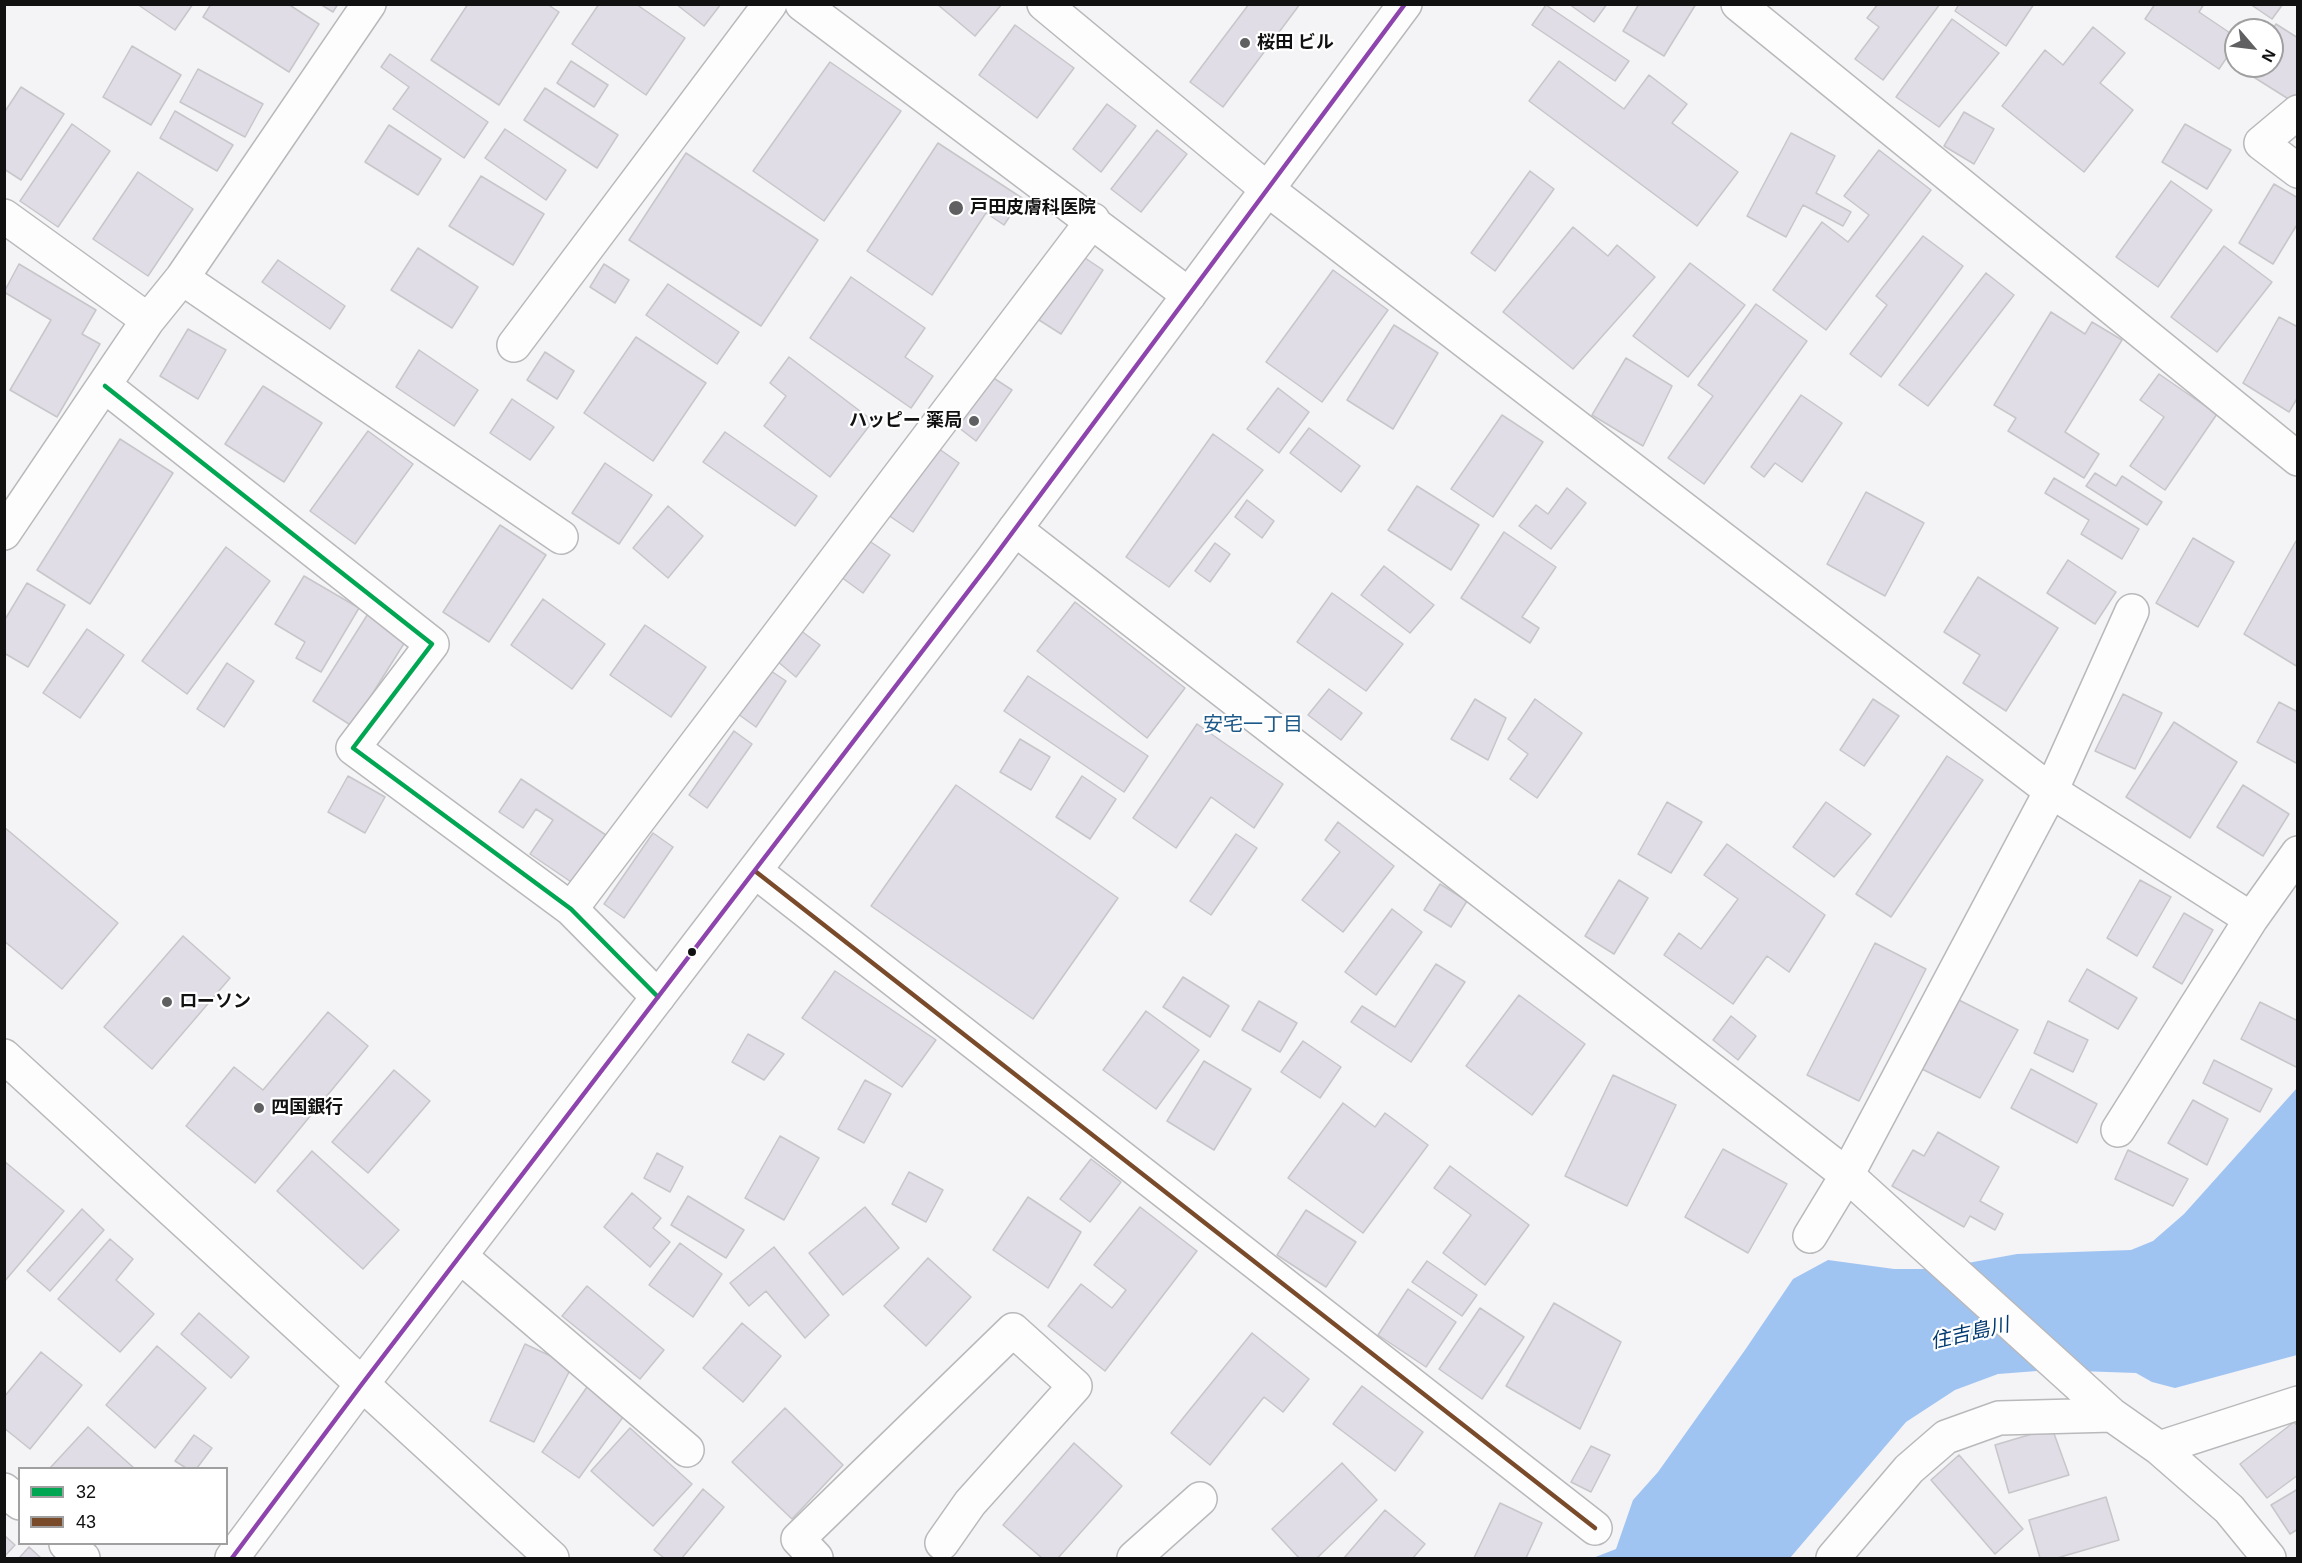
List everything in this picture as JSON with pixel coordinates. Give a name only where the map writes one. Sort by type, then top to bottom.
[{"type":"street","points":[[4,533],[148,320],[182,278],[369,4]]},
{"type":"street","points":[[514,345],[770,4]]},
{"type":"street","points":[[802,4],[1093,220],[1189,295]]},
{"type":"street","points":[[1044,4],[1267,189],[2050,791],[2252,919]]},
{"type":"street","points":[[232,1558],[362,1384],[1015,529],[1405,4]]},
{"type":"street","points":[[1738,4],[2298,459]]},
{"type":"street","points":[[2298,112],[2261,143],[2298,171]]},
{"type":"street","points":[[4,216],[148,320]]},
{"type":"street","points":[[571,909],[1093,220]]},
{"type":"street","points":[[182,278],[561,537]]},
{"type":"street","points":[[105,386],[432,644],[353,748],[571,909],[658,997]]},
{"type":"street","points":[[1015,529],[1847,1175],[2112,1415],[2159,1448],[2229,1509],[2269,1558]]},
{"type":"street","points":[[1810,1236],[1847,1175],[2050,791],[2132,611]]},
{"type":"street","points":[[2118,1130],[2252,919],[2298,853]]},
{"type":"street","points":[[755,871],[1595,1528]]},
{"type":"street","points":[[4,1056],[552,1558]]},
{"type":"street","points":[[460,1256],[687,1450]]},
{"type":"street","points":[[816,1558],[798,1539],[1013,1330],[1075,1386],[969,1503],[939,1554]]},
{"type":"street","points":[[2159,1448],[2298,1403]]},
{"type":"street","points":[[1833,1558],[1909,1469],[1946,1437],[1999,1418],[2112,1415]]},
{"type":"street","points":[[4,1490],[18,1501]]},
{"type":"street","points":[[1134,1558],[1200,1499]]},
{"type":"street","points":[[67,1545],[83,1558]]},
{"type":"water","name":"住吉島川","points":[[2297,1088],[2297,1355],[2175,1388],[2152,1382],[2136,1373],[2050,1370],[1998,1374],[1955,1390],[1906,1422],[1790,1558],[1593,1558],[1616,1549],[1633,1500],[1658,1472],[1793,1279],[1828,1260],[1894,1269],[1935,1269],[2017,1254],[2131,1250],[2153,1241],[2184,1214]]},
{"type":"building","points":[[137,4],[193,4],[175,30]]},
{"type":"building","points":[[211,4],[288,4],[319,24],[289,72],[203,17]]},
{"type":"building","points":[[320,4],[338,4],[333,12]]},
{"type":"building","points":[[468,4],[547,4],[559,12],[499,105],[431,60]]},
{"type":"building","points":[[599,4],[636,4],[685,38],[646,95],[572,44]]},
{"type":"building","points":[[676,4],[721,4],[704,26]]},
{"type":"building","points":[[937,4],[1002,4],[975,36]]},
{"type":"building","name":"桜田 ビル","points":[[1249,4],[1300,4],[1223,107],[1190,82]]},
{"type":"building","points":[[1569,4],[1607,4],[1594,22]]},
{"type":"building","points":[[1639,4],[1696,4],[1664,56],[1623,31]]},
{"type":"building","points":[[1878,4],[1940,4],[1883,80],[1855,59],[1879,27],[1867,18]]},
{"type":"building","points":[[1959,4],[2034,4],[2006,46],[1955,11]]},
{"type":"building","points":[[2155,4],[2204,4],[2199,12],[2224,29],[2224,62],[2219,69],[2145,19]]},
{"type":"building","points":[[2250,4],[2283,4],[2271,18]]},
{"type":"building","points":[[1546,5],[1629,61],[1615,81],[1532,25]]},
{"type":"building","points":[[1952,19],[1999,53],[1939,127],[1896,97]]},
{"type":"building","points":[[1015,25],[1074,68],[1037,118],[979,75]]},
{"type":"building","points":[[2093,27],[2125,53],[2100,83],[2133,110],[2084,172],[2002,106],[2045,50],[2063,65]]},
{"type":"building","points":[[2284,29],[2298,38],[2298,105],[2255,78],[2284,78]]},
{"type":"building","points":[[132,46],[181,75],[151,125],[103,97]]},
{"type":"building","points":[[390,54],[488,122],[464,158],[393,109],[409,87],[381,67]]},
{"type":"building","points":[[571,61],[608,85],[594,107],[557,83]]},
{"type":"building","points":[[1559,61],[1624,109],[1649,75],[1687,104],[1672,123],[1738,172],[1697,226],[1529,101]]},
{"type":"building","points":[[830,62],[901,111],[824,221],[753,171]]},
{"type":"building","points":[[198,69],[263,104],[245,137],[180,102]]},
{"type":"building","points":[[21,87],[64,114],[21,180],[4,169],[4,113]]},
{"type":"building","points":[[545,88],[618,135],[597,168],[524,120]]},
{"type":"building","points":[[1107,104],[1136,126],[1101,172],[1073,149]]},
{"type":"building","points":[[175,111],[233,145],[217,171],[160,138]]},
{"type":"building","points":[[1964,112],[1994,129],[1974,164],[1944,146]]},
{"type":"building","points":[[72,124],[110,151],[58,227],[20,201]]},
{"type":"building","points":[[2185,124],[2231,150],[2207,189],[2162,162]]},
{"type":"building","points":[[389,125],[441,159],[418,195],[365,162]]},
{"type":"building","points":[[505,129],[566,170],[546,200],[485,158]]},
{"type":"building","points":[[1157,130],[1187,154],[1141,212],[1111,189]]},
{"type":"building","points":[[1791,133],[1835,156],[1816,193],[1851,212],[1843,226],[1803,205],[1786,237],[1747,216]]},
{"type":"building","points":[[938,143],[1022,198],[1004,225],[986,213],[932,295],[867,251]]},
{"type":"building","points":[[1879,150],[1931,190],[1826,330],[1773,290],[1822,222],[1848,242],[1869,215],[1844,196]]},
{"type":"building","points":[[686,153],[818,240],[761,326],[629,240]]},
{"type":"building","points":[[1530,171],[1554,189],[1495,271],[1471,253]]},
{"type":"building","points":[[138,172],[193,209],[148,276],[93,239]]},
{"type":"building","points":[[481,176],[544,214],[513,265],[449,226]]},
{"type":"building","points":[[2171,181],[2212,210],[2158,287],[2116,257]]},
{"type":"building","points":[[2274,184],[2298,198],[2298,223],[2273,264],[2239,243]]},
{"type":"building","points":[[1573,227],[1608,256],[1617,245],[1655,277],[1573,369],[1503,312]]},
{"type":"building","points":[[1923,236],[1963,266],[1881,377],[1850,354],[1887,305],[1876,296]]},
{"type":"building","points":[[2224,246],[2272,282],[2217,352],[2171,317]]},
{"type":"building","points":[[418,248],[478,287],[452,328],[391,290]]},
{"type":"building","points":[[1082,256],[1103,270],[1061,334],[1039,320]]},
{"type":"building","points":[[278,260],[345,306],[330,329],[262,282]]},
{"type":"building","points":[[1690,263],[1745,305],[1688,377],[1633,336]]},
{"type":"building","points":[[19,264],[96,310],[82,334],[100,344],[57,417],[10,390],[51,320],[4,292]]},
{"type":"building","points":[[604,264],[629,280],[615,303],[590,287]]},
{"type":"building","points":[[1333,270],[1388,310],[1322,402],[1266,362]]},
{"type":"building","points":[[1986,273],[2014,295],[1928,406],[1899,385]]},
{"type":"building","points":[[851,277],[925,328],[905,357],[933,376],[911,408],[810,338]]},
{"type":"building","points":[[668,284],[739,332],[717,364],[646,315]]},
{"type":"building","points":[[1756,304],[1807,341],[1704,484],[1668,458],[1713,396],[1698,385]]},
{"type":"building","points":[[2051,312],[2085,334],[2092,322],[2122,340],[2065,432],[2099,454],[2084,478],[2008,431],[2016,418],[1994,405]]},
{"type":"building","points":[[2279,317],[2298,327],[2298,397],[2289,412],[2243,383]]},
{"type":"building","points":[[1394,325],[1438,353],[1393,429],[1347,400]]},
{"type":"building","points":[[188,329],[226,350],[198,399],[160,376]]},
{"type":"building","points":[[636,337],[706,383],[653,461],[584,413]]},
{"type":"building","points":[[419,350],[478,390],[454,426],[396,387]]},
{"type":"building","points":[[545,352],[574,371],[557,399],[527,380]]},
{"type":"building","points":[[789,357],[873,421],[830,477],[764,426],[786,396],[770,383]]},
{"type":"building","points":[[1626,358],[1672,386],[1643,446],[1592,415]]},
{"type":"building","points":[[2159,374],[2217,414],[2165,490],[2130,466],[2164,417],[2140,400]]},
{"type":"building","points":[[989,375],[1012,390],[976,441],[954,424]]},
{"type":"building","points":[[263,386],[322,423],[284,482],[225,444]]},
{"type":"building","points":[[1278,388],[1309,412],[1279,453],[1247,429]]},
{"type":"building","points":[[1801,395],[1842,423],[1802,482],[1775,463],[1764,477],[1751,467]]},
{"type":"building","points":[[512,399],[554,427],[530,460],[490,433]]},
{"type":"building","points":[[1502,415],[1543,442],[1493,517],[1451,489]]},
{"type":"building","points":[[1309,428],[1360,466],[1341,492],[1290,453]]},
{"type":"building","points":[[368,431],[413,464],[355,544],[310,511]]},
{"type":"building","points":[[725,432],[817,496],[795,526],[703,462]]},
{"type":"building","points":[[1213,434],[1263,470],[1169,587],[1126,557]]},
{"type":"building","points":[[120,439],[173,473],[90,604],[37,570]]},
{"type":"building","points":[[935,446],[959,463],[913,532],[888,515]]},
{"type":"building","points":[[605,463],[652,495],[619,544],[572,513]]},
{"type":"building","points":[[2095,473],[2116,486],[2122,476],[2162,502],[2147,525],[2086,486]]},
{"type":"building","points":[[2054,478],[2139,529],[2122,559],[2081,534],[2089,520],[2045,493]]},
{"type":"building","points":[[1417,486],[1479,525],[1451,570],[1388,530]]},
{"type":"building","points":[[1567,488],[1586,503],[1551,549],[1519,526],[1536,505],[1548,514]]},
{"type":"building","points":[[1866,492],[1924,523],[1885,596],[1827,564]]},
{"type":"building","points":[[1247,500],[1274,521],[1262,538],[1235,517]]},
{"type":"building","points":[[668,506],[703,536],[668,578],[633,548]]},
{"type":"building","points":[[500,525],[546,555],[489,642],[443,612]]},
{"type":"building","points":[[1504,532],[1556,567],[1522,617],[1539,628],[1530,643],[1461,598]]},
{"type":"building","points":[[2193,538],[2234,562],[2198,627],[2156,603]]},
{"type":"building","points":[[868,540],[890,555],[863,593],[841,577]]},
{"type":"building","points":[[2296,541],[2298,542],[2298,667],[2244,634]]},
{"type":"building","points":[[1215,543],[1230,554],[1210,582],[1195,571]]},
{"type":"building","points":[[226,547],[270,581],[187,694],[142,661]]},
{"type":"building","points":[[2068,560],[2116,592],[2095,624],[2047,593]]},
{"type":"building","points":[[1384,566],[1434,605],[1410,633],[1361,595]]},
{"type":"building","points":[[304,576],[359,608],[321,672],[296,658],[305,642],[275,624]]},
{"type":"building","points":[[1978,577],[2058,628],[2006,711],[1963,683],[1980,655],[1944,632]]},
{"type":"building","points":[[27,583],[65,605],[28,667],[4,653],[4,621]]},
{"type":"building","points":[[1332,593],[1403,644],[1366,691],[1297,642]]},
{"type":"building","points":[[543,599],[605,644],[572,689],[511,645]]},
{"type":"building","points":[[1075,602],[1185,688],[1147,738],[1037,651]]},
{"type":"building","points":[[371,609],[410,634],[352,726],[313,701]]},
{"type":"building","points":[[645,625],[706,667],[671,717],[610,675]]},
{"type":"building","points":[[87,629],[124,655],[80,718],[43,693]]},
{"type":"building","points":[[800,630],[820,645],[796,677],[777,661]]},
{"type":"building","points":[[227,663],[254,681],[224,727],[197,709]]},
{"type":"building","points":[[768,669],[786,681],[756,727],[738,714]]},
{"type":"building","points":[[1028,676],[1148,756],[1124,792],[1004,711]]},
{"type":"building","points":[[1329,689],[1362,713],[1341,740],[1308,715]]},
{"type":"building","points":[[2123,694],[2162,713],[2135,769],[2095,751]]},
{"type":"building","points":[[1475,699],[1506,718],[1488,760],[1451,739]]},
{"type":"building","points":[[1535,699],[1582,733],[1537,798],[1510,779],[1528,754],[1508,739]]},
{"type":"building","points":[[1873,699],[1899,716],[1864,766],[1840,750]]},
{"type":"building","points":[[2279,702],[2298,712],[2298,764],[2257,742]]},
{"type":"building","points":[[2174,722],[2237,762],[2190,838],[2126,797]]},
{"type":"building","points":[[1197,724],[1283,784],[1254,828],[1211,797],[1176,848],[1133,818]]},
{"type":"building","points":[[734,731],[752,744],[707,808],[689,795]]},
{"type":"building","points":[[1020,739],[1050,757],[1031,790],[1000,772]]},
{"type":"building","points":[[1947,756],[1983,780],[1891,917],[1856,894]]},
{"type":"building","points":[[348,776],[385,797],[365,833],[328,812]]},
{"type":"building","points":[[1082,776],[1116,799],[1090,839],[1056,817]]},
{"type":"building","points":[[521,779],[609,837],[577,886],[530,854],[553,820],[536,809],[523,828],[499,812]]},
{"type":"building","points":[[956,785],[1118,898],[1033,1019],[871,906]]},
{"type":"building","points":[[2243,785],[2289,814],[2263,856],[2217,827]]},
{"type":"building","points":[[1667,802],[1702,822],[1671,873],[1638,854]]},
{"type":"building","points":[[1826,802],[1871,834],[1834,877],[1793,847]]},
{"type":"building","points":[[1338,822],[1394,866],[1343,932],[1302,900],[1340,852],[1325,840]]},
{"type":"building","points":[[4,827],[118,923],[62,989],[4,941]]},
{"type":"building","points":[[653,833],[673,847],[624,918],[604,904]]},
{"type":"building","points":[[1236,834],[1257,848],[1211,915],[1190,901]]},
{"type":"building","points":[[1727,844],[1825,915],[1789,972],[1767,956],[1733,1004],[1664,955],[1679,933],[1701,949],[1738,899],[1704,875]]},
{"type":"building","points":[[1619,880],[1648,898],[1614,954],[1585,936]]},
{"type":"building","points":[[2140,880],[2171,897],[2137,956],[2107,938]]},
{"type":"building","points":[[1440,884],[1467,901],[1451,927],[1424,910]]},
{"type":"building","points":[[1392,909],[1422,932],[1376,995],[1345,972]]},
{"type":"building","points":[[2184,913],[2213,930],[2182,984],[2153,967]]},
{"type":"building","name":"ローソン","points":[[183,936],[230,978],[152,1069],[104,1027]]},
{"type":"building","points":[[1875,943],[1926,969],[1859,1101],[1807,1075]]},
{"type":"building","points":[[1436,964],[1465,982],[1411,1062],[1351,1022],[1362,1006],[1395,1027]]},
{"type":"building","points":[[2087,969],[2137,998],[2118,1029],[2069,1001]]},
{"type":"building","points":[[835,971],[936,1040],[902,1087],[802,1018]]},
{"type":"building","points":[[1183,977],[1229,1006],[1210,1037],[1163,1007]]},
{"type":"building","points":[[1519,995],[1585,1044],[1532,1115],[1466,1066]]},
{"type":"building","points":[[1955,998],[2018,1030],[1980,1098],[1920,1068]]},
{"type":"building","points":[[1259,1001],[1297,1023],[1280,1052],[1242,1030]]},
{"type":"building","points":[[2260,1002],[2298,1021],[2298,1068],[2241,1039]]},
{"type":"building","points":[[1146,1011],[1199,1050],[1156,1109],[1103,1070]]},
{"type":"building","name":"四国銀行","points":[[328,1012],[368,1046],[255,1183],[186,1126],[234,1067],[263,1090]]},
{"type":"building","points":[[1731,1016],[1756,1036],[1738,1060],[1713,1040]]},
{"type":"building","points":[[2048,1021],[2088,1040],[2073,1072],[2034,1053]]},
{"type":"building","points":[[748,1034],[784,1054],[764,1080],[732,1062]]},
{"type":"building","points":[[1303,1041],[1341,1067],[1320,1098],[1281,1072]]},
{"type":"building","points":[[2214,1060],[2272,1089],[2260,1112],[2203,1083]]},
{"type":"building","points":[[1204,1061],[1251,1089],[1214,1150],[1167,1121]]},
{"type":"building","points":[[2031,1069],[2097,1104],[2077,1143],[2011,1108]]},
{"type":"building","points":[[394,1070],[430,1101],[368,1173],[332,1142]]},
{"type":"building","points":[[1613,1075],[1676,1105],[1627,1206],[1565,1176]]},
{"type":"building","points":[[865,1080],[891,1094],[864,1143],[838,1129]]},
{"type":"building","points":[[2193,1100],[2228,1119],[2207,1165],[2168,1143]]},
{"type":"building","points":[[1343,1103],[1375,1127],[1385,1113],[1428,1145],[1363,1233],[1288,1178]]},
{"type":"building","points":[[1938,1132],[1999,1167],[1980,1201],[2003,1214],[1995,1230],[1970,1216],[1964,1227],[1892,1186],[1913,1150],[1924,1156]]},
{"type":"building","points":[[780,1136],[819,1158],[784,1220],[745,1198]]},
{"type":"building","points":[[1723,1149],[1787,1184],[1748,1253],[1685,1217]]},
{"type":"building","points":[[2128,1150],[2188,1179],[2173,1206],[2115,1179]]},
{"type":"building","points":[[312,1151],[399,1230],[363,1269],[277,1191]]},
{"type":"building","points":[[657,1153],[683,1167],[670,1192],[644,1178]]},
{"type":"building","points":[[1091,1159],[1121,1182],[1090,1222],[1060,1199]]},
{"type":"building","points":[[4,1161],[64,1211],[4,1282]]},
{"type":"building","points":[[1450,1166],[1529,1225],[1485,1285],[1443,1253],[1471,1215],[1434,1188]]},
{"type":"building","points":[[909,1172],[943,1190],[926,1222],[892,1204]]},
{"type":"building","points":[[632,1193],[661,1218],[653,1228],[670,1242],[650,1267],[604,1227]]},
{"type":"building","points":[[688,1196],[744,1230],[726,1258],[671,1225]]},
{"type":"building","points":[[1028,1197],[1081,1232],[1048,1288],[993,1250]]},
{"type":"building","points":[[865,1207],[899,1248],[843,1295],[809,1253]]},
{"type":"building","points":[[1140,1207],[1197,1251],[1105,1371],[1048,1326],[1081,1284],[1112,1308],[1126,1290],[1094,1265]]},
{"type":"building","points":[[82,1209],[104,1230],[50,1291],[27,1271]]},
{"type":"building","points":[[1306,1210],[1356,1242],[1326,1287],[1277,1255]]},
{"type":"building","points":[[110,1239],[133,1259],[116,1280],[154,1314],[120,1352],[58,1299]]},
{"type":"building","points":[[680,1243],[722,1274],[693,1317],[649,1285]]},
{"type":"building","points":[[774,1247],[829,1315],[805,1338],[766,1291],[749,1306],[730,1283]]},
{"type":"building","points":[[928,1258],[971,1297],[926,1346],[884,1306]]},
{"type":"building","points":[[1427,1261],[1477,1295],[1462,1316],[1412,1282]]},
{"type":"building","points":[[587,1286],[664,1350],[640,1379],[562,1316]]},
{"type":"building","points":[[1408,1289],[1456,1322],[1426,1367],[1378,1335]]},
{"type":"building","points":[[1554,1303],[1621,1342],[1580,1429],[1506,1386]]},
{"type":"building","points":[[1480,1308],[1524,1337],[1482,1399],[1439,1369]]},
{"type":"building","points":[[199,1313],[249,1357],[231,1378],[181,1334]]},
{"type":"building","points":[[742,1323],[781,1356],[743,1402],[703,1368]]},
{"type":"building","points":[[1252,1333],[1309,1379],[1283,1412],[1264,1397],[1210,1465],[1171,1433]]},
{"type":"building","points":[[525,1344],[572,1366],[534,1442],[490,1421]]},
{"type":"building","points":[[157,1346],[206,1388],[155,1448],[106,1405]]},
{"type":"building","points":[[41,1352],[82,1385],[30,1449],[4,1428],[4,1397]]},
{"type":"building","points":[[1362,1386],[1423,1432],[1395,1471],[1333,1424]]},
{"type":"building","points":[[587,1387],[626,1413],[579,1478],[542,1452]]},
{"type":"building","points":[[785,1408],[843,1465],[792,1519],[732,1462]]},
{"type":"building","points":[[2294,1422],[2298,1427],[2298,1475],[2267,1498],[2240,1464]]},
{"type":"building","points":[[88,1427],[133,1467],[51,1467]]},
{"type":"building","points":[[630,1428],[692,1484],[653,1526],[591,1471]]},
{"type":"building","points":[[2052,1428],[2069,1475],[2009,1493],[1995,1445]]},
{"type":"building","points":[[194,1435],[212,1448],[198,1467],[184,1467],[175,1461]]},
{"type":"building","points":[[1074,1443],[1122,1486],[1058,1558],[1042,1558],[1003,1525]]},
{"type":"building","points":[[1591,1446],[1610,1455],[1591,1492],[1571,1482]]},
{"type":"building","points":[[1959,1455],[2023,1529],[1995,1554],[1931,1480]]},
{"type":"building","points":[[1342,1463],[1377,1500],[1317,1558],[1299,1558],[1272,1529]]},
{"type":"building","points":[[703,1489],[724,1507],[682,1558],[664,1558],[654,1550]]},
{"type":"building","points":[[2298,1489],[2298,1529],[2290,1534],[2271,1505]]},
{"type":"building","points":[[2106,1497],[2119,1540],[2057,1558],[2040,1558],[2029,1520]]},
{"type":"building","points":[[1500,1503],[1542,1523],[1526,1558],[1474,1558]]},
{"type":"building","points":[[1385,1510],[1425,1544],[1413,1558],[1344,1558]]},
{"type":"building","points":[[4,1535],[15,1545],[4,1557]]},
{"type":"building","points":[[29,1547],[41,1558],[19,1558]]},
{"type":"transit line","points":[[232,1558],[362,1384],[989,564],[1405,4]]},
{"type":"transit line","name":"32","points":[[105,386],[432,644],[353,748],[571,909],[658,997]]},
{"type":"transit line","name":"43","points":[[755,871],[1595,1528]]},
{"type":"place","name":"桜田 ビル","points":[[1245,43]]},
{"type":"place","name":"戸田皮膚科医院","points":[[956,208]]},
{"type":"place","name":"ハッピー 薬局","points":[[974,421]]},
{"type":"place","name":"ローソン","points":[[167,1002]]},
{"type":"place","name":"四国銀行","points":[[259,1108]]},
{"type":"district","name":"安宅一丁目","points":[[1253,725]]}]
